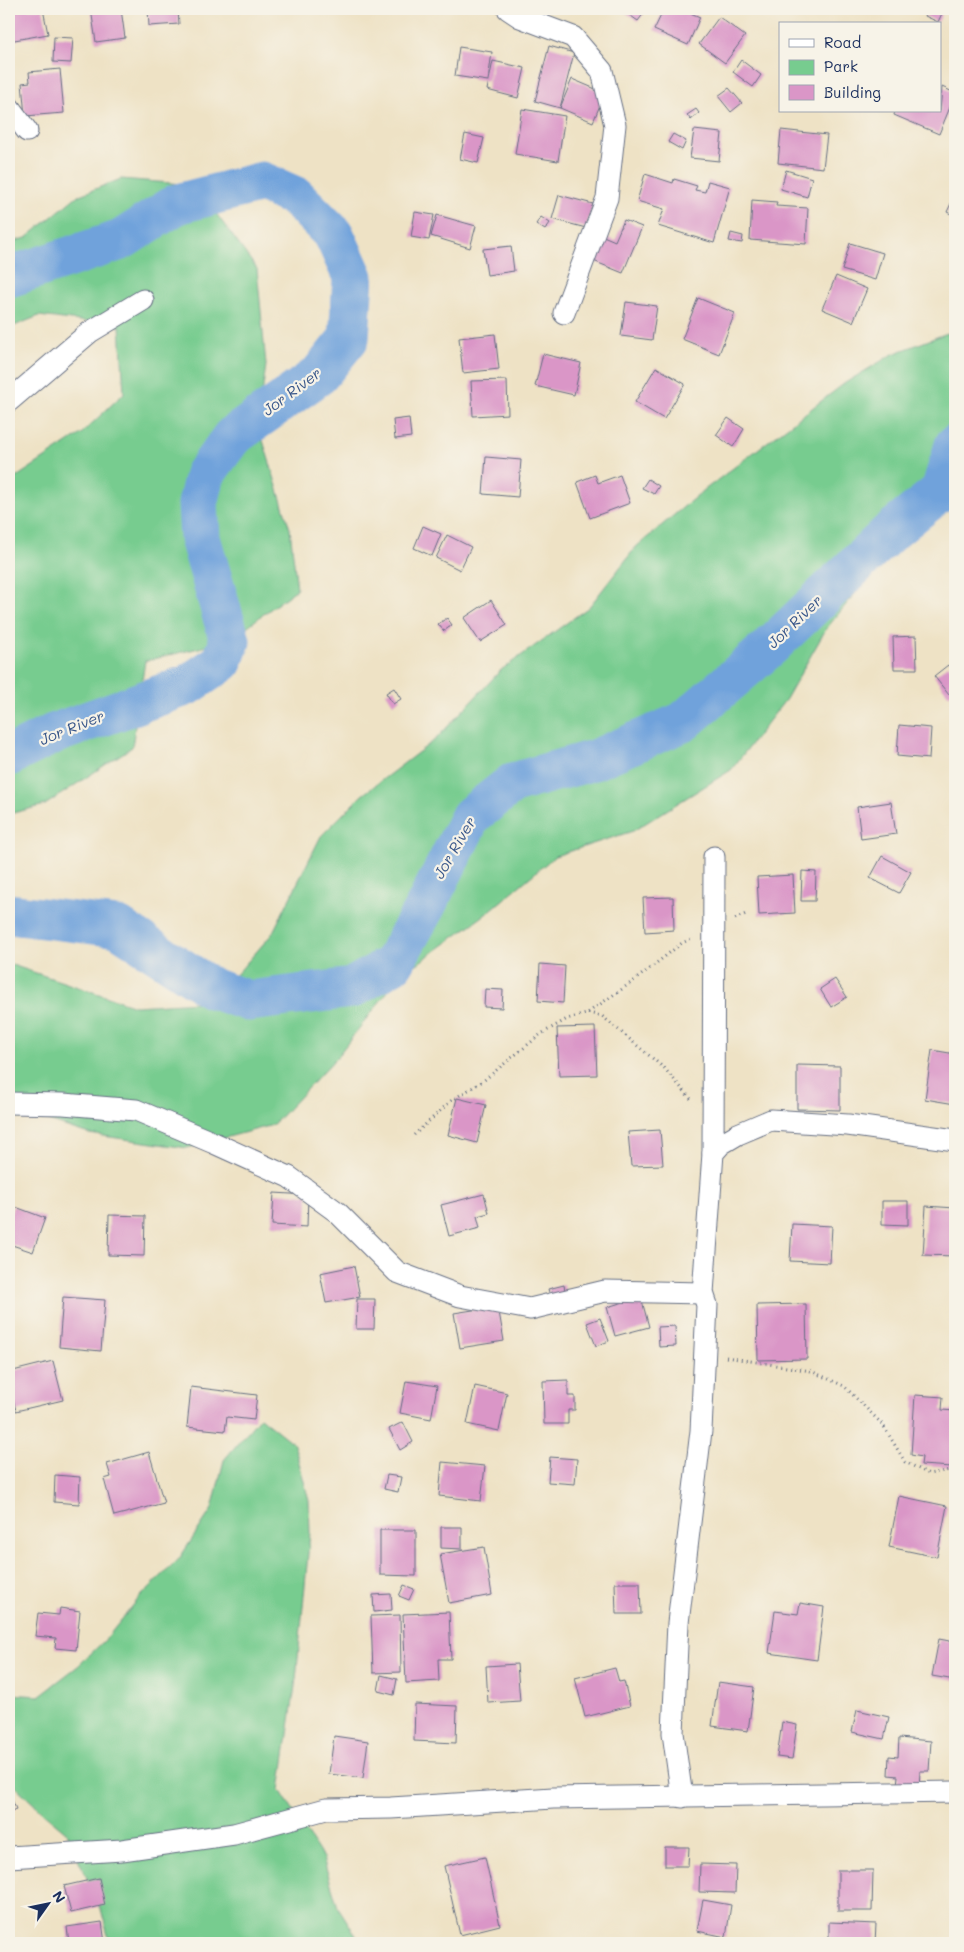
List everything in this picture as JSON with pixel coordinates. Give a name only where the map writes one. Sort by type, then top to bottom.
[{"type":"street","points":[[508,9],[520,17],[573,37],[602,71],[615,125],[607,198],[564,313]]},
{"type":"street","points":[[9,107],[27,131]]},
{"type":"street","points":[[9,401],[90,332],[143,300]]},
{"type":"street","points":[[682,1797],[674,1733],[678,1623],[701,1430],[705,1353],[707,1305],[702,1293],[714,1124],[714,858]]},
{"type":"street","points":[[9,1103],[63,1104],[136,1110],[214,1143],[289,1178],[337,1212],[397,1272],[460,1296],[530,1309],[605,1291],[702,1293]]},
{"type":"street","points":[[713,1153],[721,1144],[738,1134],[771,1120],[848,1125],[955,1140]]},
{"type":"street","points":[[9,1857],[122,1850],[234,1834],[326,1809],[391,1808],[553,1798],[955,1792]]},
{"type":"path","points":[[414,1135],[452,1100],[483,1081],[541,1034],[567,1019],[587,1013],[635,980],[682,943],[748,914]]},
{"type":"path","points":[[587,1013],[602,1016],[664,1068],[714,1124]]},
{"type":"path","points":[[705,1353],[811,1371],[844,1386],[883,1425],[905,1462],[929,1474],[955,1470]]},
{"type":"green space","points":[[121,179],[195,185],[257,269],[266,365],[258,424],[290,529],[297,589],[228,641],[145,661],[132,747],[45,805],[9,814],[9,482],[81,434],[124,393],[120,326],[39,316],[9,328],[9,243],[26,238],[77,196]]},
{"type":"green space","points":[[955,330],[955,486],[917,518],[826,629],[786,699],[731,770],[633,831],[555,856],[486,914],[399,977],[336,1058],[273,1125],[187,1148],[89,1134],[9,1108],[9,964],[135,1006],[213,1001],[272,934],[321,836],[361,796],[436,739],[501,670],[589,607],[636,547],[699,494],[845,383],[893,354]]},
{"type":"green space","points":[[260,1417],[294,1444],[309,1500],[310,1533],[296,1679],[280,1790],[323,1858],[338,1907],[361,1943],[110,1943],[101,1909],[66,1832],[9,1780],[9,1694],[39,1696],[78,1666],[105,1640],[140,1597],[179,1559],[212,1509],[224,1460]]},
{"type":"building","points":[[43,9],[48,34],[9,41],[9,10]]},
{"type":"building","points":[[91,9],[121,9],[125,38],[96,42]]},
{"type":"building","points":[[148,9],[178,9],[179,24],[149,26]]},
{"type":"building","points":[[621,9],[647,9],[638,21]]},
{"type":"building","points":[[664,9],[681,9],[700,17],[688,45],[654,30]]},
{"type":"building","points":[[928,9],[944,9],[938,22],[925,16]]},
{"type":"building","points":[[719,17],[745,36],[725,63],[699,44]]},
{"type":"building","points":[[54,37],[73,38],[71,63],[53,62]]},
{"type":"building","points":[[549,46],[574,53],[560,108],[535,101]]},
{"type":"building","points":[[459,47],[492,52],[488,81],[455,76]]},
{"type":"building","points":[[741,60],[761,75],[753,87],[733,72]]},
{"type":"building","points":[[493,61],[525,68],[518,98],[487,90]]},
{"type":"building","points":[[60,69],[64,113],[25,116],[22,83],[30,82],[29,72]]},
{"type":"building","points":[[572,79],[605,93],[593,122],[560,108]]},
{"type":"building","points":[[942,87],[955,93],[939,134],[894,115],[895,112],[942,112]]},
{"type":"building","points":[[729,88],[742,103],[731,112],[718,96]]},
{"type":"building","points":[[522,109],[565,116],[558,161],[515,154]]},
{"type":"building","points":[[696,109],[699,113],[691,120],[687,115]]},
{"type":"building","points":[[694,130],[722,133],[719,161],[690,158]]},
{"type":"building","points":[[781,130],[827,135],[823,168],[778,163]]},
{"type":"building","points":[[465,134],[484,138],[478,163],[460,159]]},
{"type":"building","points":[[673,134],[686,141],[682,150],[668,142]]},
{"type":"building","points":[[786,170],[812,178],[807,197],[781,189]]},
{"type":"building","points":[[645,174],[673,183],[674,179],[697,186],[695,190],[705,192],[708,181],[730,187],[714,243],[658,226],[664,209],[637,201]]},
{"type":"building","points":[[559,195],[593,204],[586,228],[552,219]]},
{"type":"building","points":[[955,195],[955,216],[947,212]]},
{"type":"building","points":[[752,200],[777,202],[776,206],[808,208],[806,244],[750,240]]},
{"type":"building","points":[[415,212],[434,215],[429,240],[411,237]]},
{"type":"building","points":[[437,215],[476,226],[470,248],[431,236]]},
{"type":"building","points":[[541,217],[550,223],[545,230],[536,224]]},
{"type":"building","points":[[624,220],[642,227],[623,273],[591,260],[601,235],[615,241]]},
{"type":"building","points":[[731,233],[743,236],[742,243],[729,241]]},
{"type":"building","points":[[850,243],[883,253],[875,280],[842,270]]},
{"type":"building","points":[[511,246],[514,271],[487,275],[483,249]]},
{"type":"building","points":[[836,276],[867,289],[853,322],[822,309]]},
{"type":"building","points":[[698,298],[735,313],[719,354],[682,339]]},
{"type":"building","points":[[626,302],[657,306],[652,340],[621,336]]},
{"type":"building","points":[[495,334],[499,369],[463,373],[459,338]]},
{"type":"building","points":[[543,354],[581,363],[574,395],[535,386]]},
{"type":"building","points":[[656,367],[685,384],[664,419],[635,402]]},
{"type":"building","points":[[507,380],[508,414],[473,416],[471,381]]},
{"type":"building","points":[[409,418],[411,437],[395,439],[393,420]]},
{"type":"building","points":[[728,418],[744,429],[733,447],[716,435]]},
{"type":"building","points":[[486,457],[521,460],[518,497],[483,494]]},
{"type":"building","points":[[595,475],[598,483],[620,475],[630,503],[590,518],[577,482]]},
{"type":"building","points":[[648,479],[659,486],[654,494],[642,488]]},
{"type":"building","points":[[423,526],[441,534],[432,556],[414,548]]},
{"type":"building","points":[[447,535],[471,547],[460,570],[436,558]]},
{"type":"building","points":[[491,600],[507,625],[480,642],[464,618]]},
{"type":"building","points":[[447,618],[452,625],[444,631],[438,624]]},
{"type":"building","points":[[916,636],[917,669],[894,669],[893,637]]},
{"type":"building","points":[[948,665],[955,674],[955,690],[949,695],[934,676]]},
{"type":"building","points":[[394,688],[401,699],[393,704],[386,693]]},
{"type":"building","points":[[899,725],[931,728],[929,759],[897,756]]},
{"type":"building","points":[[891,802],[896,834],[861,839],[857,807]]},
{"type":"building","points":[[882,856],[911,872],[899,893],[870,878]]},
{"type":"building","points":[[802,871],[816,872],[815,901],[801,901]]},
{"type":"building","points":[[793,875],[795,913],[759,915],[757,877]]},
{"type":"building","points":[[673,897],[674,930],[645,932],[643,898]]},
{"type":"building","points":[[540,964],[565,966],[563,1003],[538,1001]]},
{"type":"building","points":[[835,979],[847,997],[831,1007],[820,989]]},
{"type":"building","points":[[485,989],[503,990],[502,1008],[484,1007]]},
{"type":"building","points":[[595,1027],[597,1075],[559,1076],[557,1028]]},
{"type":"building","points":[[932,1050],[955,1054],[955,1104],[925,1099]]},
{"type":"building","points":[[797,1065],[840,1066],[840,1110],[797,1109]]},
{"type":"building","points":[[457,1098],[486,1105],[477,1143],[448,1135]]},
{"type":"building","points":[[660,1130],[663,1165],[631,1166],[628,1132]]},
{"type":"building","points":[[274,1193],[308,1195],[307,1227],[272,1225]]},
{"type":"building","points":[[484,1194],[489,1213],[477,1216],[480,1228],[449,1236],[441,1205]]},
{"type":"building","points":[[882,1201],[908,1201],[908,1225],[882,1224]]},
{"type":"building","points":[[13,1206],[45,1218],[33,1252],[9,1244],[9,1218]]},
{"type":"building","points":[[926,1206],[955,1208],[955,1256],[923,1255]]},
{"type":"building","points":[[109,1215],[145,1216],[144,1256],[108,1255]]},
{"type":"building","points":[[792,1224],[832,1226],[830,1263],[790,1261]]},
{"type":"building","points":[[354,1266],[360,1297],[326,1303],[320,1273]]},
{"type":"building","points":[[564,1285],[566,1297],[551,1299],[548,1289]]},
{"type":"building","points":[[63,1297],[105,1300],[101,1351],[59,1347]]},
{"type":"building","points":[[641,1297],[649,1327],[615,1336],[607,1307]]},
{"type":"building","points":[[357,1299],[375,1299],[374,1329],[356,1329]]},
{"type":"building","points":[[806,1304],[807,1359],[758,1360],[757,1305]]},
{"type":"building","points":[[498,1306],[504,1341],[460,1348],[454,1313]]},
{"type":"building","points":[[600,1318],[609,1341],[596,1346],[587,1323]]},
{"type":"building","points":[[675,1326],[676,1346],[659,1347],[658,1327]]},
{"type":"building","points":[[53,1361],[63,1400],[16,1411],[9,1382],[9,1372]]},
{"type":"building","points":[[568,1380],[568,1396],[575,1396],[575,1410],[568,1410],[568,1424],[544,1424],[543,1381]]},
{"type":"building","points":[[406,1381],[437,1386],[431,1419],[400,1413]]},
{"type":"building","points":[[475,1386],[507,1393],[499,1431],[467,1424]]},
{"type":"building","points":[[191,1387],[257,1395],[254,1420],[227,1417],[225,1431],[187,1427]]},
{"type":"building","points":[[915,1395],[943,1397],[942,1410],[955,1411],[955,1457],[953,1457],[952,1467],[921,1465],[922,1457],[911,1455]]},
{"type":"building","points":[[403,1422],[413,1442],[400,1450],[389,1429]]},
{"type":"building","points":[[149,1452],[164,1503],[114,1516],[104,1479],[111,1477],[107,1464]]},
{"type":"building","points":[[550,1457],[577,1459],[575,1484],[548,1482]]},
{"type":"building","points":[[442,1462],[485,1466],[481,1501],[439,1496]]},
{"type":"building","points":[[55,1475],[80,1477],[79,1504],[54,1502]]},
{"type":"building","points":[[387,1475],[401,1477],[398,1492],[384,1489]]},
{"type":"building","points":[[899,1496],[947,1506],[937,1557],[889,1547]]},
{"type":"building","points":[[441,1527],[462,1527],[462,1549],[441,1548]]},
{"type":"building","points":[[380,1530],[416,1530],[416,1576],[380,1575]]},
{"type":"building","points":[[484,1547],[492,1595],[449,1603],[440,1554]]},
{"type":"building","points":[[615,1583],[640,1583],[641,1614],[616,1614]]},
{"type":"building","points":[[404,1585],[414,1589],[409,1600],[399,1596]]},
{"type":"building","points":[[391,1594],[392,1610],[374,1612],[373,1595]]},
{"type":"building","points":[[800,1603],[824,1607],[817,1660],[769,1653],[775,1611],[798,1614]]},
{"type":"building","points":[[60,1608],[80,1611],[76,1650],[55,1648],[56,1638],[35,1636],[38,1613],[59,1615]]},
{"type":"building","points":[[449,1612],[451,1659],[438,1659],[439,1681],[406,1683],[403,1614]]},
{"type":"building","points":[[400,1615],[401,1672],[373,1673],[371,1616]]},
{"type":"building","points":[[939,1639],[955,1642],[955,1680],[932,1676]]},
{"type":"building","points":[[517,1664],[520,1701],[488,1703],[486,1666]]},
{"type":"building","points":[[615,1668],[619,1682],[624,1681],[630,1706],[585,1717],[575,1678]]},
{"type":"building","points":[[381,1675],[397,1679],[394,1695],[378,1691]]},
{"type":"building","points":[[718,1682],[754,1687],[748,1731],[712,1726]]},
{"type":"building","points":[[415,1704],[457,1706],[456,1743],[414,1741]]},
{"type":"building","points":[[857,1710],[889,1717],[884,1739],[852,1732]]},
{"type":"building","points":[[782,1722],[797,1725],[792,1759],[777,1757]]},
{"type":"building","points":[[334,1736],[368,1741],[363,1778],[329,1774]]},
{"type":"building","points":[[899,1738],[931,1741],[929,1771],[920,1771],[919,1787],[897,1785],[898,1776],[888,1775],[889,1756],[898,1757]]},
{"type":"building","points":[[9,1796],[16,1809],[9,1812]]},
{"type":"building","points":[[665,1847],[689,1847],[688,1866],[665,1866]]},
{"type":"building","points":[[485,1857],[500,1925],[460,1935],[444,1866]]},
{"type":"building","points":[[700,1864],[736,1865],[735,1893],[699,1892]]},
{"type":"building","points":[[838,1870],[873,1870],[872,1911],[838,1911]]},
{"type":"building","points":[[99,1878],[105,1905],[71,1913],[64,1886]]},
{"type":"building","points":[[703,1900],[731,1905],[726,1937],[697,1931]]},
{"type":"building","points":[[102,1922],[105,1943],[69,1943],[67,1927]]},
{"type":"building","points":[[829,1922],[876,1924],[875,1943],[829,1943]]},
{"type":"waterway","name":"Jor River","points":[[9,277],[121,240],[177,204],[262,182],[296,197],[334,235],[353,277],[349,338],[319,375],[232,437],[205,474],[198,504],[200,538],[230,641],[222,662],[188,685],[53,734],[9,756]]},
{"type":"waterway","name":"Jor River","points":[[9,914],[118,927],[211,988],[249,1001],[352,988],[393,964],[426,905],[471,816],[513,783],[594,760],[683,722],[770,647],[888,534],[941,491],[955,445]]}]
